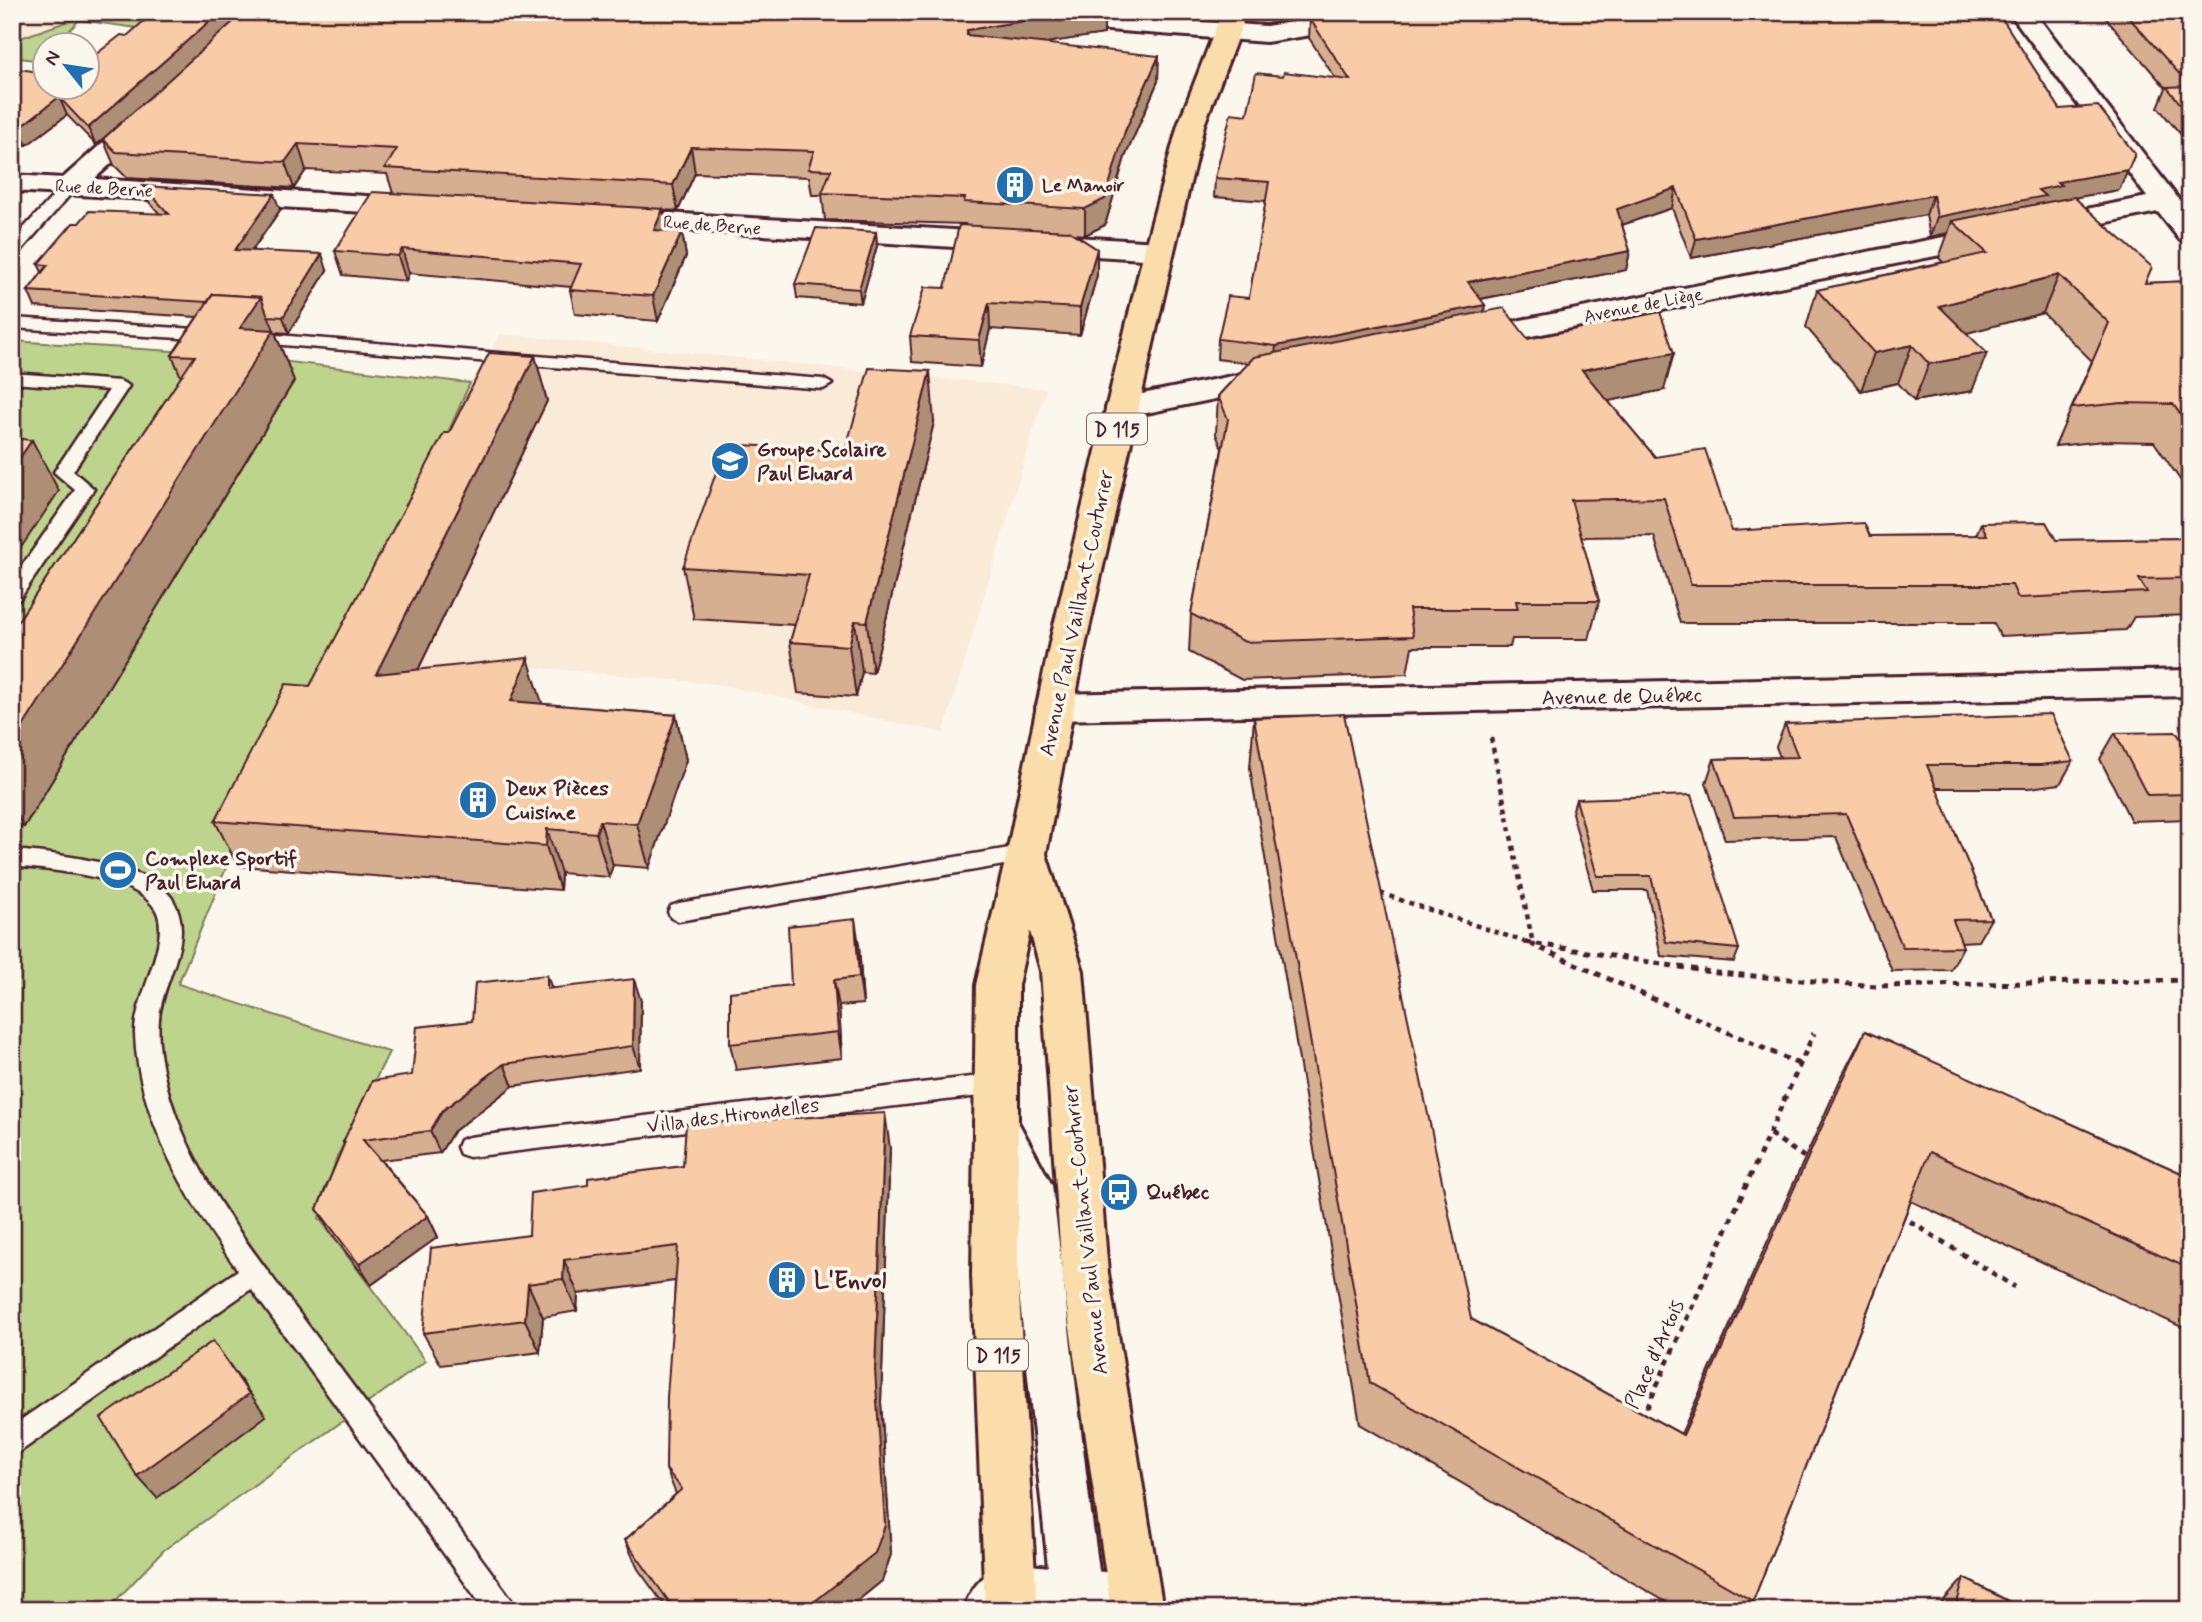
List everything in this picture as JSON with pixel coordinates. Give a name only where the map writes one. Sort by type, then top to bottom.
[{"type":"main road","name":"Avenue Paul Vaillant-Couturier","points":[[1001,1603],[995,1276],[997,985],[1027,853],[1054,706],[1159,251],[1191,125],[1230,22]]},
{"type":"main road","name":"Avenue Paul Vaillant-Couturier","points":[[1027,853],[1062,971],[1085,1273],[1115,1479],[1140,1607]]},
{"type":"street","points":[[1022,19],[1184,27],[1230,22],[1266,34],[1410,12]]},
{"type":"street","points":[[2021,12],[2190,234]]},
{"type":"street","points":[[70,186],[165,100]]},
{"type":"street","name":"Rue de Berne","points":[[12,183],[447,208]]},
{"type":"street","name":"Avenue de Liège","points":[[1440,345],[2165,202]]},
{"type":"street","name":"Rue de Berne","points":[[586,217],[1159,251]]},
{"type":"street","points":[[1122,408],[1303,372]]},
{"type":"street","name":"Avenue de Québec","points":[[1054,706],[2190,683]]},
{"type":"street","name":"Avenue Paul Vaillant-Couturier","points":[[996,1103],[1030,1185],[1080,1603]]},
{"type":"street","name":"D 115","points":[[1001,1603],[1080,1603],[1140,1607]]},
{"type":"lane","points":[[12,251],[70,186]]},
{"type":"lane","points":[[12,323],[272,339],[823,384]]},
{"type":"lane","points":[[12,378],[120,386],[63,472],[85,489],[12,594]]},
{"type":"lane","points":[[679,912],[1027,853]]},
{"type":"lane","points":[[12,858],[102,870],[143,888],[160,900],[170,916],[168,953],[152,992],[146,1027],[157,1095],[168,1130],[197,1186],[255,1272],[502,1610]]},
{"type":"lane","name":"Villa des Hirondelles","points":[[469,1147],[996,1103]]},
{"type":"lane","points":[[12,1442],[255,1272]]},
{"type":"path","points":[[1484,699],[1532,945]]},
{"type":"path","points":[[1377,880],[1383,906]]},
{"type":"path","points":[[1380,893],[1532,945],[1801,1065]]},
{"type":"path","points":[[1532,945],[1717,973],[1875,986],[2190,980]]},
{"type":"path","name":"Place d'Artois","points":[[1639,1425],[1814,1033]]},
{"type":"path","points":[[1770,1134],[1804,1157]]},
{"type":"path","points":[[1896,1213],[2015,1287]]},
{"type":"shaded area","points":[[12,12],[175,12],[137,28],[79,20],[68,32],[32,32],[32,60],[12,57]]},
{"type":"shaded area","name":"Groupe Scolaire Paul Eluard","points":[[501,334],[1046,389],[943,733],[718,684],[531,667],[307,697],[470,383]]},
{"type":"green space","points":[[94,12],[175,12],[137,28],[79,20],[68,32],[37,32]]},
{"type":"green space","points":[[32,34],[32,60],[12,57],[12,41]]},
{"type":"green space","name":"Complexe Sportif Paul Eluard","points":[[12,341],[221,354],[470,383],[403,534],[272,757],[178,984],[389,1052],[336,1159],[319,1218],[426,1361],[164,1550],[107,1610],[12,1610]]},
{"type":"building","points":[[154,12],[220,12],[88,128],[64,102],[102,102],[102,50],[121,35],[127,36]]},
{"type":"building","points":[[244,12],[1079,12],[967,30],[967,35],[1159,56],[1125,131],[1105,199],[1085,209],[964,202],[965,198],[822,193],[831,170],[808,169],[814,151],[691,147],[673,185],[385,168],[397,149],[298,144],[285,162],[116,152],[103,139]]},
{"type":"building","points":[[1358,12],[1998,12],[2060,109],[2098,106],[2135,154],[2128,170],[2057,182],[2061,185],[2038,190],[2045,196],[1937,217],[1933,195],[1696,239],[1676,188],[1617,209],[1630,251],[1468,282],[1485,305],[1276,346],[1218,339],[1228,296],[1249,298],[1269,182],[1215,178],[1231,113],[1247,115],[1256,73],[1283,76],[1284,72],[1350,80],[1310,19]]},
{"type":"building","points":[[2124,12],[2190,12],[2190,24],[2187,22],[2190,25],[2190,86]]},
{"type":"building","points":[[12,68],[32,71],[32,102],[53,102],[19,128],[12,128]]},
{"type":"building","points":[[2190,86],[2190,116],[2167,87]]},
{"type":"building","points":[[143,186],[274,194],[235,250],[322,254],[283,317],[268,316],[261,297],[213,294],[207,302],[28,291],[48,265],[38,264],[73,223],[79,223],[89,211],[169,214]]},
{"type":"building","points":[[372,192],[663,209],[654,230],[682,232],[653,296],[570,290],[581,264],[402,249],[398,256],[335,251]]},
{"type":"building","points":[[2074,197],[2152,267],[2145,283],[2190,281],[2190,428],[2173,404],[2122,403],[2072,408],[2109,323],[2059,275],[1939,306],[1987,353],[1929,364],[1912,345],[1874,353],[1817,290],[1987,253],[1952,221]]},
{"type":"building","points":[[959,225],[1069,231],[1097,249],[1080,308],[989,303],[979,340],[910,336],[925,287],[945,288]]},
{"type":"building","points":[[816,228],[876,232],[859,289],[795,284]]},
{"type":"building","points":[[213,294],[261,297],[240,328],[274,330],[12,744],[12,630],[195,356],[172,355]]},
{"type":"building","points":[[1504,308],[1528,339],[1660,312],[1674,353],[1582,370],[1655,457],[1705,449],[1732,531],[1864,523],[1870,536],[1987,535],[1981,523],[2046,522],[2056,540],[2190,538],[2190,578],[2139,579],[2147,592],[2018,598],[2012,585],[1691,585],[1664,498],[1571,500],[1599,601],[1516,601],[1518,609],[1409,609],[1413,636],[1245,642],[1191,614],[1228,419],[1218,396],[1254,357]]},
{"type":"building","points":[[489,353],[535,356],[376,674],[528,658],[511,701],[676,715],[637,824],[600,821],[596,833],[547,829],[546,846],[215,821],[286,684],[310,686],[444,433],[449,433]]},
{"type":"building","points":[[869,368],[930,371],[867,622],[855,621],[849,646],[790,642],[809,575],[683,567],[726,444],[845,451]]},
{"type":"building","points":[[12,438],[32,440],[12,469]]},
{"type":"building","points":[[1344,714],[1471,1319],[1683,1435],[1865,1031],[2190,1177],[2190,1269],[1930,1152],[1753,1601],[1370,1383],[1254,718]]},
{"type":"building","points":[[2051,714],[2073,761],[2041,765],[1927,765],[1991,919],[1953,920],[1963,947],[1903,948],[1846,814],[1734,817],[1714,759],[1798,757],[1785,724]]},
{"type":"building","points":[[2176,732],[2181,739],[2190,739],[2190,794],[2147,795],[2115,733]]},
{"type":"building","points":[[1691,795],[1739,949],[1666,942],[1651,876],[1597,876],[1576,799]]},
{"type":"building","points":[[855,919],[859,977],[834,980],[838,1032],[730,1044],[730,992],[791,985],[788,926]]},
{"type":"building","points":[[547,975],[547,989],[634,979],[633,1046],[504,1064],[443,1110],[430,1131],[363,1140],[428,1216],[359,1264],[317,1209],[343,1142],[372,1081],[412,1075],[417,1027],[472,1021],[475,983]]},
{"type":"building","name":"L'Envol","points":[[885,1113],[875,1370],[885,1525],[875,1553],[804,1610],[675,1610],[625,1540],[682,1489],[666,1469],[667,1397],[678,1246],[564,1260],[563,1279],[528,1284],[525,1320],[423,1333],[431,1248],[529,1235],[531,1193],[588,1185],[588,1178],[683,1166],[686,1124]]},
{"type":"building","points":[[213,1341],[249,1394],[137,1476],[101,1418]]},
{"type":"building","points":[[1964,1578],[2025,1610],[1955,1610]]},
{"type":"place","name":"Le Manoir","points":[[1015,185]]},
{"type":"place","name":"Groupe Scolaire Paul Eluard","points":[[730,461]]},
{"type":"place","name":"Deux Pièces Cuisine","points":[[478,800]]},
{"type":"place","name":"Complexe Sportif Paul Eluard","points":[[118,870]]},
{"type":"place","name":"Québec","points":[[1119,1192]]},
{"type":"place","name":"L'Envol","points":[[787,1280]]}]
